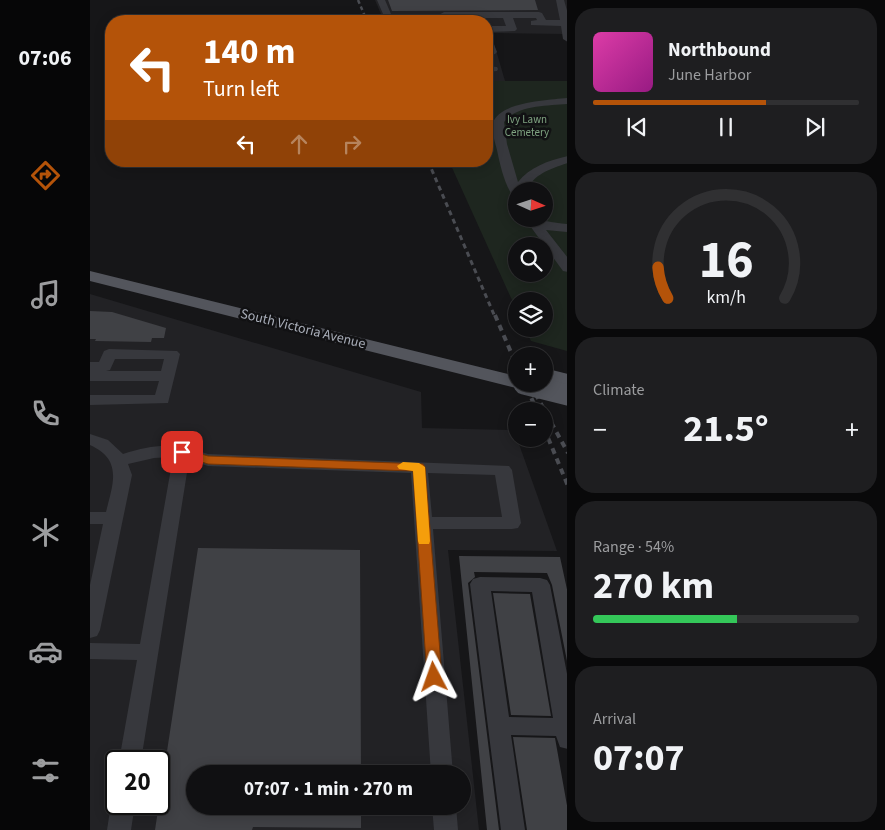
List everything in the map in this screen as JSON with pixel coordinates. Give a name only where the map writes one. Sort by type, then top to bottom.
[{"type":"main road","name":"South Victoria Avenue","points":[[90,265],[474,364],[508,379]]},
{"type":"main road","name":"South Victoria Avenue","points":[[90,276],[474,364],[508,367]]},
{"type":"street","points":[[382,0],[388,15]]},
{"type":"street","points":[[560,0],[567,34]]},
{"type":"street","points":[[493,21],[516,25],[545,26]]},
{"type":"street","points":[[493,23],[545,26],[565,23]]},
{"type":"street","points":[[493,28],[516,25]]},
{"type":"street","points":[[512,182],[506,166],[498,127],[499,120],[517,109],[567,101]]},
{"type":"street","points":[[524,182],[532,174],[567,159]]},
{"type":"street","points":[[553,227],[567,228]]},
{"type":"street","points":[[538,228],[567,267]]},
{"type":"street","points":[[90,366],[105,367],[109,354],[172,354],[162,400],[90,400]]},
{"type":"street","points":[[90,376],[168,376]]},
{"type":"street","points":[[90,439],[107,447],[120,462],[123,475],[92,609],[90,630]]},
{"type":"street","points":[[120,462],[149,452],[182,452],[208,460],[503,470],[512,524],[423,523]]},
{"type":"street","points":[[132,750],[182,452]]},
{"type":"street","points":[[419,467],[441,765]]},
{"type":"street","points":[[90,518],[115,516]]},
{"type":"street","points":[[90,651],[148,652]]},
{"type":"street","points":[[499,726],[567,733]]},
{"type":"street","points":[[119,830],[121,815]]},
{"type":"street","points":[[445,815],[446,830]]},
{"type":"lane","points":[[513,830],[480,584],[540,585],[567,733]]},
{"type":"shaded area","points":[[375,0],[567,0],[567,38],[566,34],[493,33],[493,15],[381,15]]},
{"type":"shaded area","points":[[493,40],[505,81],[493,81]]},
{"type":"shaded area","points":[[90,294],[421,392],[422,428],[508,430],[508,447],[520,447],[557,551],[448,550],[479,830],[90,830]]},
{"type":"green space","name":"Ivy Lawn Cemetery","points":[[493,81],[567,81],[567,351],[531,341],[529,337],[553,337],[553,292],[508,292],[452,167],[493,167]]},
{"type":"building","points":[[388,0],[535,0],[538,10],[392,11]]},
{"type":"building","points":[[90,311],[112,312],[166,328],[164,338],[152,338],[151,342],[95,341],[96,339],[90,339]]},
{"type":"building","points":[[198,548],[360,550],[361,765],[186,765],[186,815],[361,815],[361,828],[253,827],[252,830],[155,830],[157,815],[170,815],[170,750],[167,750]]},
{"type":"building","points":[[459,556],[560,557],[567,589],[567,661],[552,585],[547,573],[474,572],[475,577],[468,583],[499,830],[487,830]]},
{"type":"building","points":[[493,593],[530,594],[551,716],[511,715]]},
{"type":"building","points":[[513,737],[555,738],[567,805],[567,830],[527,830]]},
{"type":"railway","points":[[358,0],[364,15]]},
{"type":"railway","points":[[431,167],[495,317]]},
{"type":"railway","points":[[495,315],[509,347]]},
{"type":"railway","points":[[529,392],[533,402]]},
{"type":"railway","points":[[534,392],[567,451]]},
{"type":"railway","points":[[552,447],[567,484]]},
{"type":"slow traffic","points":[[403,466],[419,467],[424,541]]},
{"type":"route","points":[[182,452],[208,460],[419,467],[434,677]]}]
